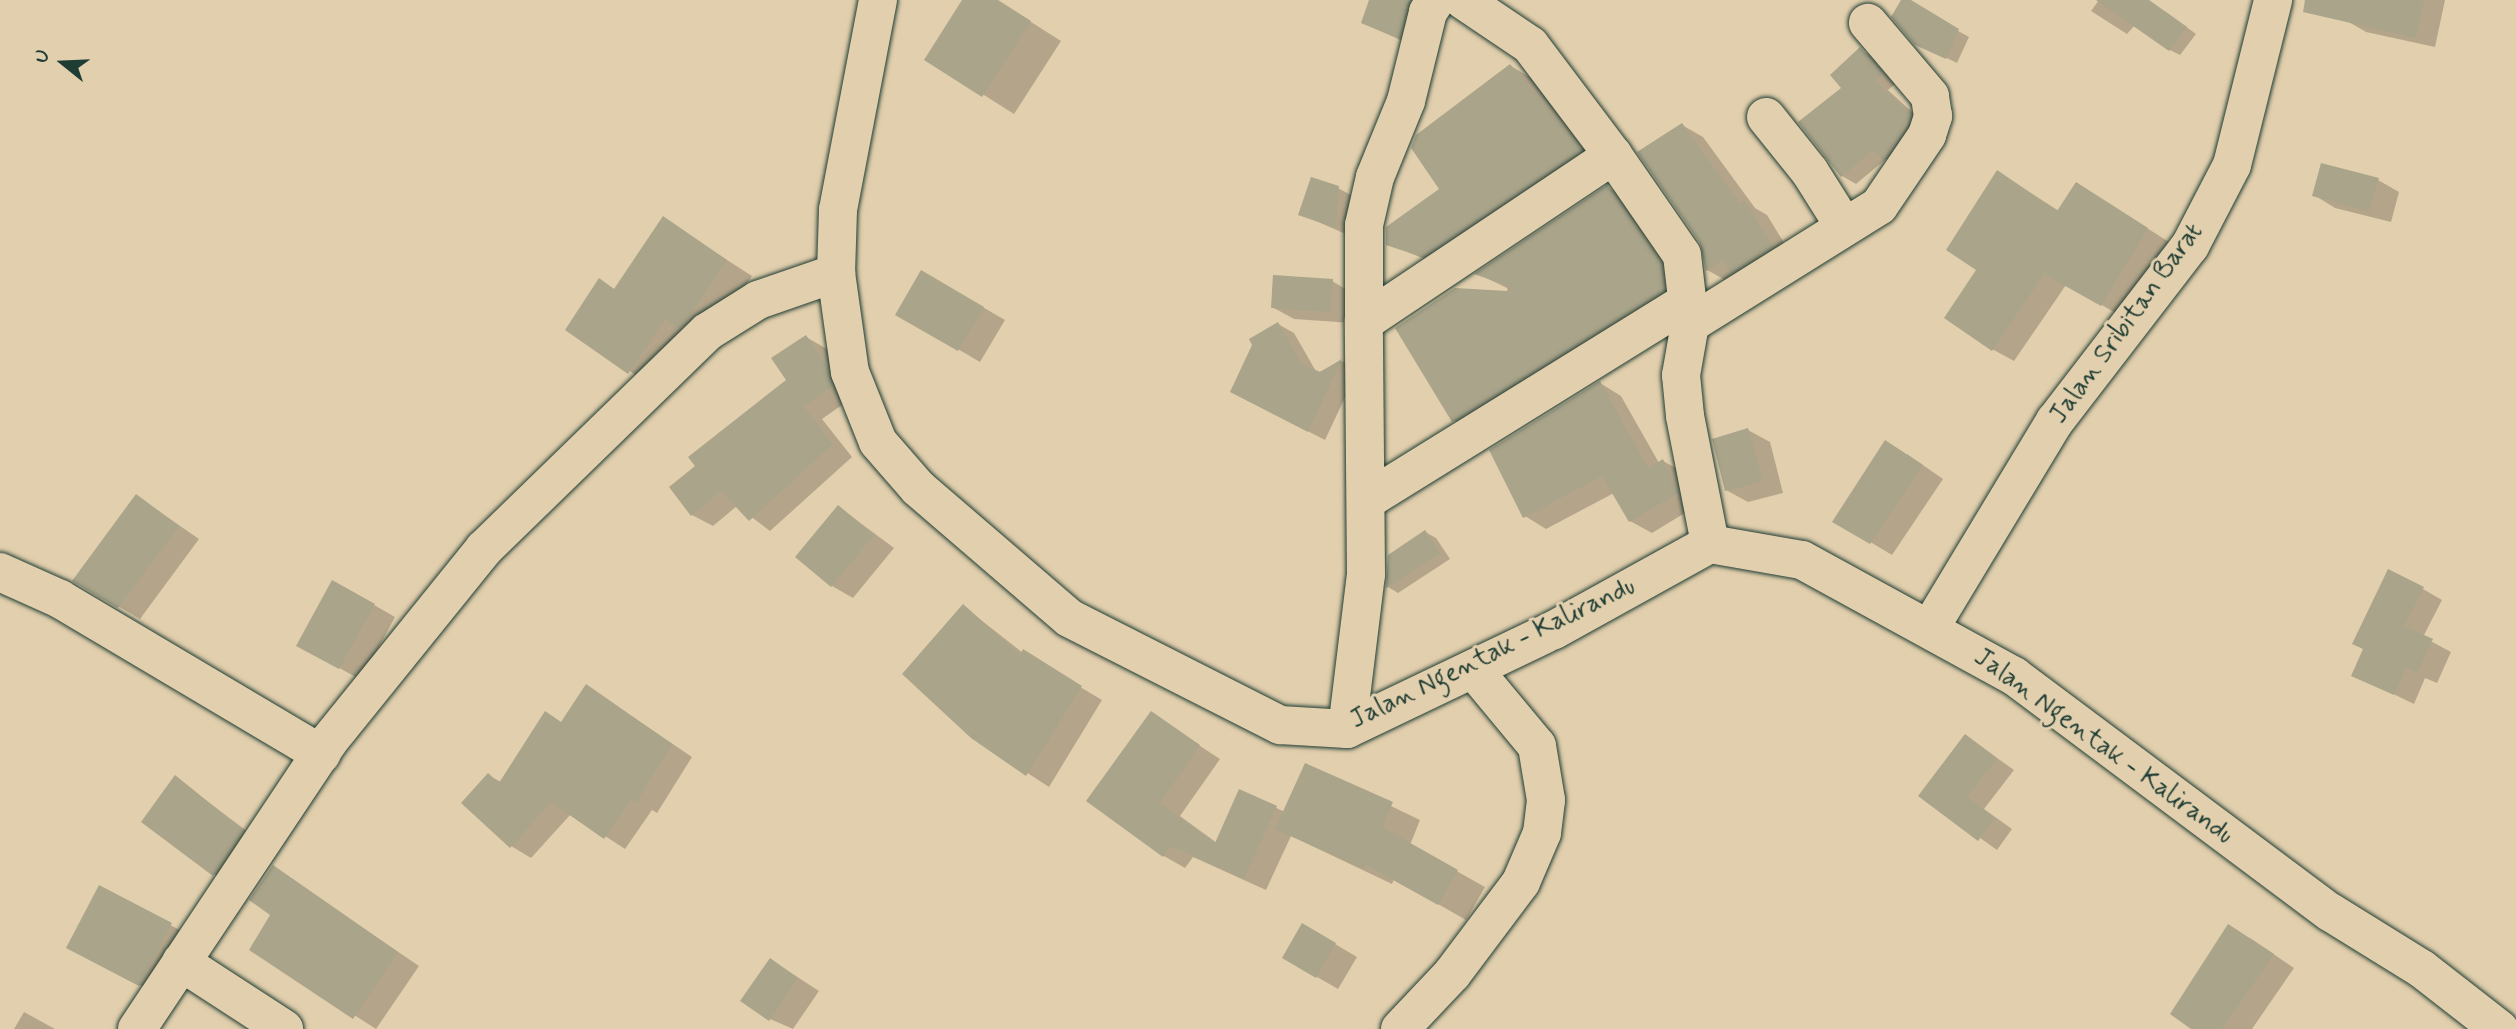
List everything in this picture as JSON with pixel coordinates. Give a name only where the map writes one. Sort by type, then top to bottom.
[{"type":"street","name":"Jalan Ngentak - Kalirandu","points":[[878,0],[838,210],[836,273],[850,372],[878,442],[918,488],[1069,618],[1280,724],[1347,729],[1553,630],[1710,544],[1802,560],[2014,676],[2330,912],[2422,969],[2499,1029]]},
{"type":"street","points":[[1347,729],[1366,575],[1364,225],[1375,177],[1406,101],[1428,12],[1436,0]]},
{"type":"street","points":[[1463,0],[1530,45],[1613,155],[1682,255],[1688,313],[1681,375],[1685,416],[1710,544]]},
{"type":"street","name":"Jalan Sribitan Barat","points":[[1930,628],[2055,421],[2190,246],[2232,165],[2273,0]]},
{"type":"street","points":[[1367,500],[1688,313],[1879,206],[1927,135],[1933,116],[1930,96],[1919,79],[1868,23]]},
{"type":"street","points":[[1766,117],[1810,172],[1844,226]]},
{"type":"street","points":[[1364,322],[1613,155]]},
{"type":"street","points":[[138,1029],[321,754],[484,549],[707,332],[758,300],[836,273]]},
{"type":"street","points":[[0,572],[60,600],[321,754]]},
{"type":"street","points":[[1400,1029],[1452,974],[1521,882],[1542,834],[1546,800],[1537,746],[1473,669]]},
{"type":"street","points":[[181,962],[284,1029]]},
{"type":"building","points":[[962,0],[998,0],[1031,21],[982,97],[924,60]]},
{"type":"building","points":[[1369,0],[1410,0],[1399,39],[1361,23]]},
{"type":"building","points":[[1901,0],[1911,0],[1959,29],[1946,59],[1915,45],[1891,17]]},
{"type":"building","points":[[2096,0],[2149,0],[2187,27],[2169,51]]},
{"type":"building","points":[[2305,0],[2424,0],[2416,38],[2303,12]]},
{"type":"building","points":[[1860,47],[1883,74],[1875,81],[1911,114],[1884,160],[1873,150],[1841,177],[1798,122],[1841,88],[1830,75]]},
{"type":"building","points":[[1510,64],[1582,150],[1422,257],[1386,245],[1386,227],[1439,189],[1411,148],[1416,135]]},
{"type":"building","points":[[1682,123],[1740,204],[1745,201],[1773,246],[1731,273],[1723,260],[1706,271],[1700,243],[1637,152]]},
{"type":"building","points":[[2321,163],[2379,178],[2369,211],[2312,196]]},
{"type":"building","points":[[1997,170],[2057,211],[2076,182],[2148,228],[2101,306],[2044,274],[1992,351],[1944,318],[1976,270],[1946,250]]},
{"type":"building","points":[[1311,177],[1339,186],[1336,228],[1298,215]]},
{"type":"building","points":[[1607,185],[1661,263],[1664,290],[1452,422],[1395,328],[1455,288],[1507,291],[1508,286],[1474,274]]},
{"type":"building","points":[[663,216],[727,260],[684,324],[679,328],[665,319],[628,374],[565,330],[599,278],[614,289]]},
{"type":"building","points":[[921,270],[984,307],[958,351],[895,315]]},
{"type":"building","points":[[1273,275],[1333,279],[1330,312],[1271,308]]},
{"type":"building","points":[[1278,322],[1301,363],[1320,372],[1342,359],[1308,432],[1230,392],[1252,345],[1249,339]]},
{"type":"building","points":[[806,335],[827,367],[832,387],[803,406],[833,444],[749,521],[721,491],[691,516],[669,487],[695,466],[688,457],[786,380],[771,358]]},
{"type":"building","points":[[1600,381],[1648,468],[1663,459],[1678,493],[1629,522],[1602,476],[1523,518],[1489,450]]},
{"type":"building","points":[[1748,428],[1763,481],[1725,491],[1712,439]]},
{"type":"building","points":[[1885,440],[1923,465],[1870,544],[1832,522]]},
{"type":"building","points":[[136,494],[179,526],[118,608],[72,581]]},
{"type":"building","points":[[838,505],[874,535],[831,587],[795,557]]},
{"type":"building","points":[[1425,530],[1440,553],[1386,588],[1388,555]]},
{"type":"building","points":[[2388,569],[2424,587],[2404,626],[2433,639],[2417,673],[2406,668],[2394,695],[2351,676],[2363,649],[2352,644]]},
{"type":"building","points":[[332,580],[375,604],[339,669],[296,646]]},
{"type":"building","points":[[963,604],[1020,655],[1023,649],[1082,686],[1026,776],[971,738],[902,674]]},
{"type":"building","points":[[586,684],[672,744],[636,803],[631,800],[604,839],[551,802],[510,848],[461,803],[488,773],[499,783],[545,711],[561,722]]},
{"type":"building","points":[[1151,711],[1200,745],[1160,803],[1215,843],[1239,789],[1277,806],[1244,879],[1171,846],[1163,857],[1086,801]]},
{"type":"building","points":[[1965,734],[1997,758],[1967,797],[1995,818],[1978,841],[1918,796]]},
{"type":"building","points":[[1305,763],[1393,802],[1382,827],[1458,870],[1438,905],[1366,865],[1364,869],[1275,829]]},
{"type":"building","points":[[175,775],[243,830],[213,876],[141,822]]},
{"type":"building","points":[[273,865],[398,952],[353,1019],[249,950],[270,915],[249,900]]},
{"type":"building","points":[[99,885],[172,923],[139,986],[66,948]]},
{"type":"building","points":[[1302,923],[1336,943],[1316,978],[1282,958]]},
{"type":"building","points":[[2228,924],[2274,954],[2222,1029],[2191,1029],[2170,1014]]},
{"type":"building","points":[[770,958],[798,978],[769,1021],[740,1001]]}]
